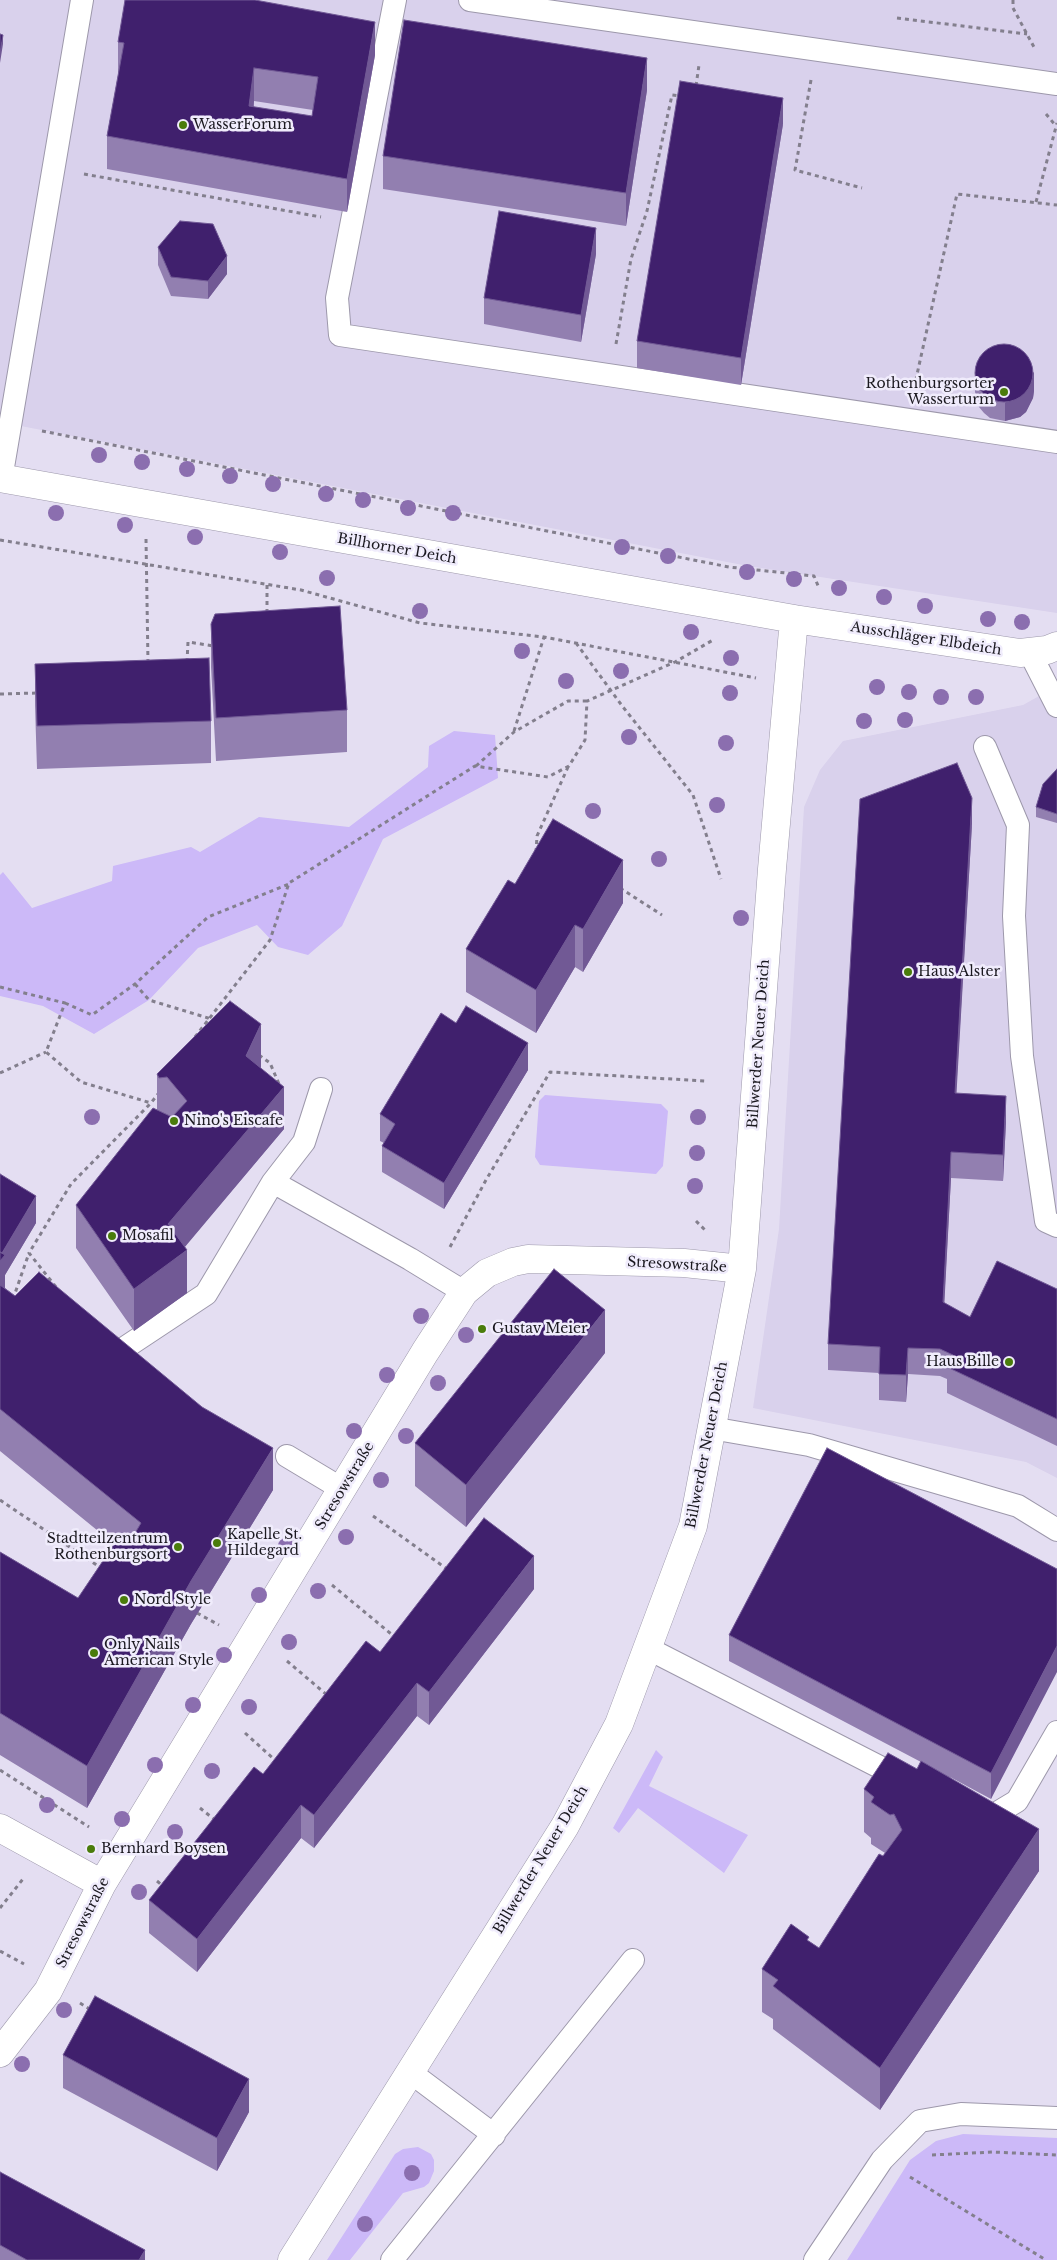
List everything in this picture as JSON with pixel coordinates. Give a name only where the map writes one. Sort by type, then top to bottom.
[{"type":"street","name":"Billhorner Deich","points":[[1,479],[794,619]]},
{"type":"street","name":"Ausschläger Elbdeich","points":[[794,619],[1030,653],[1057,646]]},
{"type":"street","name":"Billwerder Neuer Deich","points":[[292,2260],[565,1826],[619,1724],[693,1526],[742,1269],[772,869],[794,619]]},
{"type":"street","name":"Stresowstraße","points":[[0,2053],[48,1991],[102,1884],[464,1292],[487,1274],[507,1264],[528,1259],[684,1263],[742,1269]]},
{"type":"street","points":[[0,1828],[102,1884]]},
{"type":"lane","points":[[1,479],[82,0]]},
{"type":"lane","points":[[395,0],[338,298],[340,335],[1057,442]]},
{"type":"lane","points":[[470,0],[1057,84]]},
{"type":"lane","points":[[1030,653],[1055,700]]},
{"type":"lane","points":[[986,747],[1018,825],[1014,916],[1022,1056],[1046,1221],[1057,1226]]},
{"type":"lane","points":[[120,1351],[206,1294],[273,1182],[304,1142],[321,1090]]},
{"type":"lane","points":[[273,1182],[464,1292]]},
{"type":"lane","points":[[711,1428],[809,1445],[1018,1506],[1057,1530]]},
{"type":"lane","points":[[287,1456],[342,1489]]},
{"type":"lane","points":[[647,1648],[928,1792]]},
{"type":"lane","points":[[955,1805],[992,1816],[1017,1800],[1057,1732]]},
{"type":"lane","points":[[392,2260],[633,1960]]},
{"type":"lane","points":[[410,2072],[494,2135]]},
{"type":"lane","points":[[815,2260],[882,2160],[920,2121],[961,2114],[1057,2118]]},
{"type":"path","points":[[1013,0],[1012,8],[1039,56]]},
{"type":"path","points":[[897,18],[1027,34]]},
{"type":"path","points":[[696,89],[704,34]]},
{"type":"path","points":[[620,316],[631,259],[647,211],[672,94],[687,97]]},
{"type":"path","points":[[808,104],[795,170],[862,188]]},
{"type":"path","points":[[1036,202],[1057,123]]},
{"type":"path","points":[[54,168],[352,223]]},
{"type":"path","points":[[907,421],[957,194],[1057,205]]},
{"type":"path","points":[[10,425],[729,567],[814,576],[835,625]]},
{"type":"path","points":[[146,506],[149,670]]},
{"type":"path","points":[[0,540],[301,590],[420,623],[544,637],[788,684]]},
{"type":"path","points":[[267,585],[268,624]]},
{"type":"path","points":[[514,732],[544,637]]},
{"type":"path","points":[[187,672],[188,642],[223,647]]},
{"type":"path","points":[[576,643],[610,690],[693,795],[721,879]]},
{"type":"path","points":[[0,988],[65,1003],[92,1015],[135,984],[208,917],[289,884],[475,766],[514,732],[568,701],[587,701],[675,662]]},
{"type":"path","points":[[0,694],[40,692]]},
{"type":"path","points":[[535,854],[538,836],[569,766],[585,740],[587,701]]},
{"type":"path","points":[[475,766],[548,777],[569,766]]},
{"type":"path","points":[[538,836],[546,841]]},
{"type":"path","points":[[612,883],[662,915]]},
{"type":"path","points":[[192,1041],[270,940],[289,884]]},
{"type":"path","points":[[135,984],[149,1000],[208,1018],[216,1024]]},
{"type":"path","points":[[0,1073],[46,1052],[65,1003]]},
{"type":"path","points":[[46,1052],[81,1082],[151,1103]]},
{"type":"path","points":[[254,1052],[270,1063],[281,1089]]},
{"type":"path","points":[[438,1276],[486,1180],[550,1072],[705,1081]]},
{"type":"path","points":[[11,1304],[30,1253],[71,1184],[151,1103],[162,1088]]},
{"type":"path","points":[[30,1253],[60,1292]]},
{"type":"path","points":[[0,1500],[101,1568],[109,1570]]},
{"type":"path","points":[[374,1516],[454,1574]]},
{"type":"path","points":[[97,1575],[101,1568]]},
{"type":"path","points":[[332,1586],[400,1642]]},
{"type":"path","points":[[287,1661],[334,1701]]},
{"type":"path","points":[[245,1733],[284,1767]]},
{"type":"path","points":[[0,1770],[90,1827]]},
{"type":"path","points":[[200,1808],[221,1826]]},
{"type":"path","points":[[157,1881],[171,1891]]},
{"type":"path","points":[[54,1980],[83,2005],[99,2015]]},
{"type":"path","points":[[882,2160],[960,2152],[1057,2155]]},
{"type":"path","points":[[882,2160],[1046,2260]]},
{"type":"shaded area","points":[[0,0],[1057,0],[1057,613],[748,566],[0,422]]},
{"type":"shaded area","points":[[1057,686],[1057,1478],[1026,1462],[753,1408],[779,1229],[804,807],[820,770],[843,741],[1023,705]]},
{"type":"shaded area","points":[[454,731],[495,735],[498,778],[383,839],[342,926],[308,955],[278,947],[257,925],[198,948],[149,1000],[94,1034],[43,1006],[0,996],[0,875],[3,872],[32,908],[112,881],[113,866],[191,847],[200,852],[259,817],[349,827],[428,767],[429,746]]},
{"type":"shaded area","points":[[545,1095],[661,1104],[668,1111],[663,1166],[656,1174],[540,1165],[535,1157],[539,1101]]},
{"type":"shaded area","points":[[656,1750],[663,1757],[649,1786],[748,1835],[724,1873],[638,1808],[619,1833],[613,1828]]},
{"type":"shaded area","points":[[963,2134],[1057,2138],[1057,2260],[847,2260],[910,2160],[936,2141]]},
{"type":"shaded area","points":[[418,2147],[431,2154],[434,2160],[434,2171],[429,2183],[424,2187],[403,2193],[350,2260],[327,2260],[395,2154],[403,2149]]},
{"type":"building","name":"WasserForum","points":[[125,0],[255,0],[375,22],[347,179],[107,136],[124,43],[118,42]],"holes":[[[254,68],[318,77],[312,116],[249,106]]]},
{"type":"building","points":[[404,20],[647,58],[626,193],[383,156]]},
{"type":"building","points":[[0,34],[3,35],[0,54]]},
{"type":"building","points":[[680,81],[783,98],[741,358],[637,341]]},
{"type":"building","points":[[499,211],[596,228],[581,315],[484,298]]},
{"type":"building","points":[[180,221],[213,224],[227,256],[208,281],[171,277],[158,247]]},
{"type":"building","points":[[998,344],[1010,344],[1025,352],[1033,367],[1033,379],[1025,394],[1010,402],[998,402],[983,394],[975,379],[975,367],[983,352]]},
{"type":"building","points":[[340,606],[347,710],[216,718],[211,624],[215,614]]},
{"type":"building","points":[[209,658],[211,721],[37,726],[35,664]]},
{"type":"building","name":"Haus Alster","points":[[957,763],[972,798],[955,1093],[1006,1096],[1003,1155],[951,1152],[943,1302],[970,1317],[997,1261],[1057,1289],[1057,1419],[947,1367],[953,1355],[940,1349],[908,1348],[906,1375],[879,1374],[880,1347],[828,1344],[860,799]]},
{"type":"building","points":[[1057,769],[1057,814],[1036,807],[1043,784]]},
{"type":"building","points":[[553,819],[623,860],[583,929],[575,925],[536,990],[466,949],[508,880],[515,884]]},
{"type":"building","points":[[230,1001],[261,1024],[246,1056],[284,1087],[168,1224],[187,1250],[134,1289],[76,1205],[153,1108],[172,1117],[187,1101],[167,1077],[159,1078],[157,1074]]},
{"type":"building","points":[[466,1006],[528,1043],[444,1183],[382,1146],[395,1124],[380,1114],[441,1013],[456,1023]]},
{"type":"building","points":[[0,1174],[36,1196],[2,1253],[0,1252]]},
{"type":"building","points":[[0,1252],[5,1255],[0,1261]]},
{"type":"building","points":[[554,1269],[605,1310],[466,1485],[415,1443]]},
{"type":"building","name":"Stadtteilzentrum Rothenburgsort","points":[[39,1272],[202,1407],[273,1448],[191,1581],[87,1766],[0,1713],[0,1552],[78,1598],[119,1537],[128,1545],[141,1523],[0,1409],[0,1285],[15,1296]]},
{"type":"building","points":[[827,1448],[1057,1569],[1057,1646],[991,1773],[729,1635]]},
{"type":"building","points":[[484,1518],[534,1556],[429,1692],[417,1683],[314,1815],[301,1805],[197,1939],[149,1900],[254,1767],[263,1774],[366,1641],[380,1652]]},
{"type":"building","points":[[888,1753],[917,1769],[921,1761],[1039,1829],[880,2068],[773,1986],[778,1980],[762,1969],[791,1924],[809,1937],[807,1940],[819,1948],[879,1854],[883,1856],[902,1830],[894,1814],[890,1815],[871,1802],[874,1797],[864,1789]]},
{"type":"building","points":[[95,1996],[249,2079],[217,2138],[63,2055]]},
{"type":"building","points":[[0,2172],[145,2250],[139,2260],[27,2260],[0,2245]]},
{"type":"place","name":"WasserForum","points":[[183,125]]},
{"type":"place","name":"Rothenburgsorter Wasserturm","points":[[1004,392]]},
{"type":"place","name":"Haus Alster","points":[[908,972]]},
{"type":"place","name":"Nino's Eiscafe","points":[[174,1121]]},
{"type":"place","name":"Mosafil","points":[[112,1236]]},
{"type":"place","name":"Gustav Meier","points":[[482,1329]]},
{"type":"place","name":"Haus Bille","points":[[1009,1362]]},
{"type":"place","name":"Kapelle St. Hildegard","points":[[217,1543]]},
{"type":"place","name":"Stadtteilzentrum Rothenburgsort","points":[[178,1547]]},
{"type":"place","name":"Nord Style","points":[[124,1600]]},
{"type":"place","name":"Only Nails American Style","points":[[94,1653]]},
{"type":"place","name":"Bernhard Boysen","points":[[91,1849]]}]
